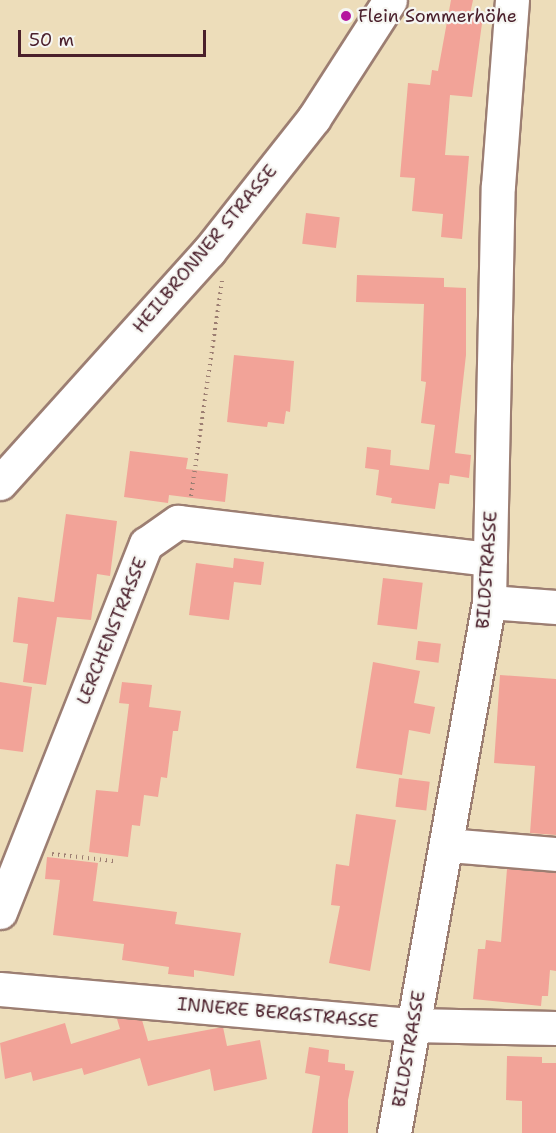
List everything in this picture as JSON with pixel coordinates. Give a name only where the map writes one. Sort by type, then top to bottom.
[{"type":"street","name":"HEILBRONNER STRASSE","points":[[0,483],[209,251],[314,118],[390,0]]},
{"type":"street","name":"BILDSTRASSE","points":[[394,1133],[412,1025],[448,845],[489,602],[498,186],[512,0]]},
{"type":"street","name":"LERCHENSTRASSE","points":[[0,912],[146,544],[178,522],[490,559]]},
{"type":"street","points":[[489,602],[556,607]]},
{"type":"street","points":[[448,845],[556,854]]},
{"type":"street","name":"INNERE BERGSTRASSE","points":[[0,989],[412,1025],[556,1028]]},
{"type":"path","points":[[187,523],[222,276]]},
{"type":"path","points":[[24,850],[114,861]]},
{"type":"building","points":[[451,0],[473,0],[470,14],[483,16],[472,97],[450,95],[445,155],[469,156],[462,239],[441,237],[443,214],[412,211],[415,178],[400,177],[408,83],[430,85],[432,70],[438,71]]},
{"type":"building","points":[[306,213],[340,217],[336,248],[302,244]]},
{"type":"building","points":[[357,275],[444,278],[444,287],[466,288],[466,355],[455,453],[471,455],[469,478],[450,475],[449,484],[439,483],[435,509],[391,503],[392,498],[376,495],[379,470],[365,468],[367,447],[391,450],[390,465],[429,470],[435,425],[421,423],[426,382],[421,381],[424,304],[356,302]]},
{"type":"building","points":[[234,355],[294,361],[290,412],[286,411],[284,424],[268,422],[267,427],[227,422]]},
{"type":"building","points":[[130,451],[188,458],[186,469],[228,474],[225,502],[169,495],[168,503],[124,497]]},
{"type":"building","points":[[66,514],[117,521],[110,576],[97,574],[91,620],[57,617],[46,685],[23,682],[28,644],[13,642],[18,597],[54,602]]},
{"type":"building","points":[[234,558],[264,562],[261,585],[234,582],[229,620],[189,615],[196,563],[233,568]]},
{"type":"building","points":[[383,578],[423,583],[417,630],[377,625]]},
{"type":"building","points":[[418,641],[441,644],[439,663],[416,660]]},
{"type":"building","points":[[373,662],[420,671],[414,703],[435,707],[430,734],[409,730],[402,775],[356,768]]},
{"type":"building","points":[[500,675],[556,679],[556,835],[530,833],[535,766],[494,763]]},
{"type":"building","points":[[0,682],[32,687],[23,752],[0,749]]},
{"type":"building","points":[[122,682],[152,685],[149,707],[181,711],[178,731],[173,731],[167,778],[161,777],[158,797],[144,795],[140,826],[132,825],[128,857],[89,852],[96,790],[118,792],[129,704],[119,703]]},
{"type":"building","points":[[399,778],[430,782],[426,811],[395,807]]},
{"type":"building","points":[[356,814],[396,820],[370,971],[329,963],[340,906],[331,905],[336,864],[349,866]]},
{"type":"building","points":[[47,857],[98,863],[93,901],[177,912],[175,924],[241,933],[234,976],[194,970],[194,977],[168,974],[169,967],[122,960],[124,944],[53,935],[60,880],[45,879]]},
{"type":"building","points":[[507,869],[556,872],[556,971],[550,970],[548,996],[542,996],[541,1006],[473,999],[478,949],[485,949],[486,940],[501,942]]},
{"type":"building","points":[[117,1019],[142,1020],[148,1041],[223,1027],[227,1046],[260,1040],[267,1079],[214,1091],[210,1069],[148,1086],[140,1058],[84,1075],[82,1068],[33,1081],[31,1072],[5,1079],[0,1043],[65,1023],[71,1044],[120,1029]]},
{"type":"building","points":[[309,1047],[329,1050],[328,1062],[345,1064],[345,1070],[354,1071],[348,1100],[348,1133],[312,1133],[320,1076],[305,1073]]},
{"type":"building","points":[[507,1056],[542,1057],[542,1063],[556,1063],[556,1133],[522,1133],[522,1101],[506,1100]]},
{"type":"place","name":"Flein Sommerhöhe","points":[[346,16]]}]
